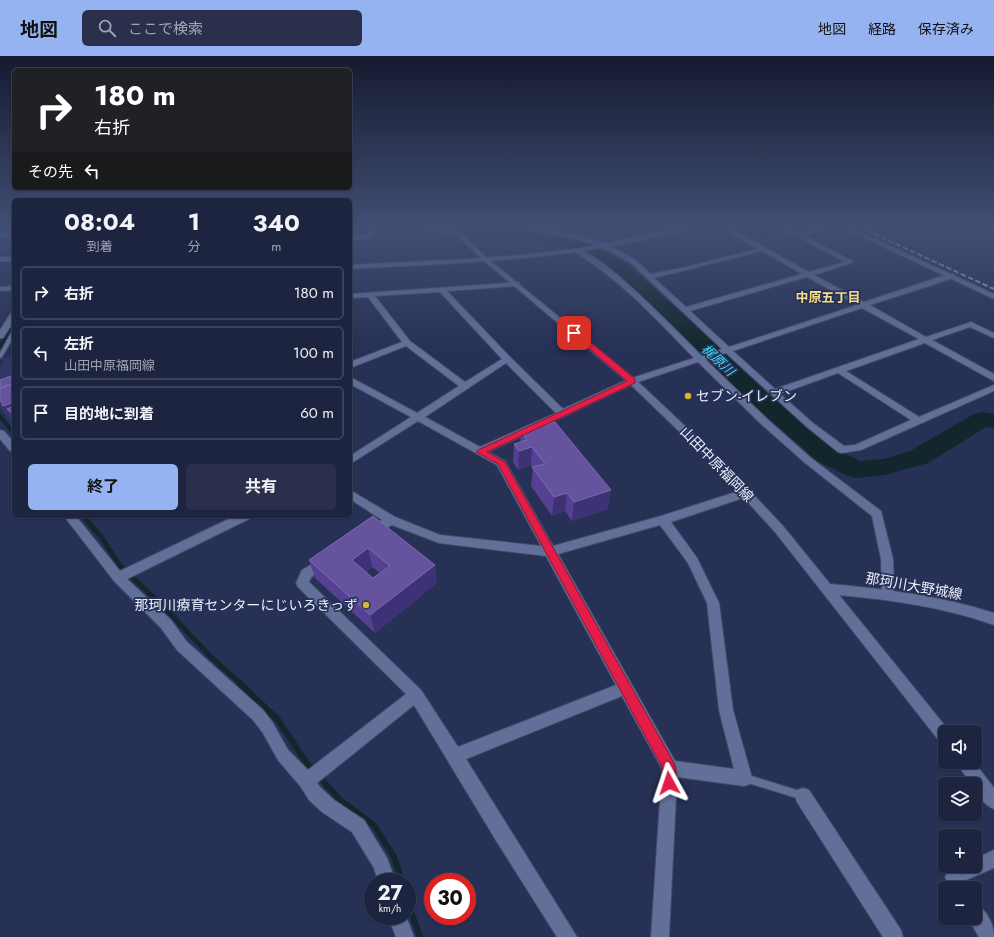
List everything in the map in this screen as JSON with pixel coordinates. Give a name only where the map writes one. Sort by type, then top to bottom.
[{"type":"street","name":"山田中原福岡線","points":[[496,268],[632,381],[715,460],[779,529],[938,728]]},
{"type":"street","points":[[605,268],[638,297],[700,360],[780,437],[861,503],[877,514],[887,559],[888,594]]},
{"type":"street","points":[[639,268],[774,393],[810,425],[842,450],[857,448],[994,388]]},
{"type":"street","points":[[648,277],[690,268]]},
{"type":"street","points":[[798,268],[994,378]]},
{"type":"street","points":[[685,310],[830,268]]},
{"type":"street","points":[[934,268],[994,297]]},
{"type":"street","points":[[481,452],[632,381],[865,306],[951,276]]},
{"type":"street","points":[[352,296],[516,284]]},
{"type":"street","points":[[1,290],[12,288]]},
{"type":"street","points":[[442,290],[507,359],[563,414]]},
{"type":"street","points":[[370,295],[407,343],[464,386]]},
{"type":"street","points":[[0,336],[12,318]]},
{"type":"street","points":[[774,393],[971,324],[994,336]]},
{"type":"street","points":[[352,363],[407,343]]},
{"type":"street","points":[[352,460],[507,359]]},
{"type":"street","points":[[839,370],[919,421]]},
{"type":"street","points":[[352,381],[501,462],[549,552],[670,768],[660,937]]},
{"type":"street","points":[[0,433],[12,447]]},
{"type":"street","points":[[352,495],[391,520],[439,539],[549,552],[663,520],[745,493]]},
{"type":"street","points":[[72,518],[118,578],[166,624],[182,646],[258,715],[283,755],[307,781],[315,794],[328,806],[358,826],[381,864],[384,873]]},
{"type":"street","points":[[118,578],[241,518]]},
{"type":"street","points":[[358,540],[391,520]]},
{"type":"street","points":[[663,520],[693,561],[712,603],[726,710],[744,778],[670,768]]},
{"type":"street","points":[[332,557],[306,573],[302,583],[416,695],[455,756],[502,836],[568,937]]},
{"type":"street","name":"那珂川大野城線","points":[[827,589],[888,594],[940,604],[981,614],[994,619]]},
{"type":"street","points":[[455,756],[625,688]]},
{"type":"street","points":[[307,781],[416,695]]},
{"type":"street","points":[[969,769],[994,801]]},
{"type":"street","points":[[803,796],[894,937]]},
{"type":"street","points":[[956,881],[954,877],[994,859]]},
{"type":"street","points":[[400,925],[405,937]]},
{"type":"street","points":[[982,925],[989,937]]},
{"type":"lane","points":[[0,357],[12,336]]},
{"type":"lane","points":[[744,778],[803,796]]},
{"type":"shaded area","points":[[12,356],[12,424],[0,408],[0,370],[4,358]]},
{"type":"building","points":[[11,376],[12,384],[1,388],[0,380]]},
{"type":"building","points":[[12,385],[12,403],[3,406],[0,399],[0,388]]},
{"type":"building","points":[[12,407],[12,414],[7,409]]},
{"type":"building","points":[[555,422],[611,490],[574,502],[567,493],[554,497],[532,467],[545,464],[532,447],[519,451],[514,444],[527,440],[521,431]]},
{"type":"building","points":[[373,516],[435,565],[370,615],[309,560]],"holes":[[[368,548],[390,566],[373,578],[352,560]]]},
{"type":"waterway","name":"梶原川","points":[[620,268],[674,316],[758,397],[826,455],[857,470],[884,467],[919,457],[982,419],[994,421]]},
{"type":"waterway","points":[[4,341],[12,327]]},
{"type":"waterway","points":[[0,347],[4,340]]},
{"type":"waterway","points":[[0,416],[12,431]]},
{"type":"waterway","points":[[85,518],[102,538],[120,566],[161,604],[210,656],[241,684]]},
{"type":"waterway","points":[[240,683],[278,720],[306,762],[340,800],[374,825],[394,857],[399,873]]},
{"type":"waterway","points":[[416,925],[420,937]]},
{"type":"railway","points":[[949,268],[994,289]]},
{"type":"place","name":"セブン-イレブン","points":[[688,396]]},
{"type":"place","name":"那珂川療育センターにじいろきっず","points":[[366,605]]},
{"type":"district","name":"中原五丁目","points":[[828,297]]},
{"type":"route","points":[[574,333],[632,381],[481,452],[501,462],[549,552],[670,768],[669,783]]}]
